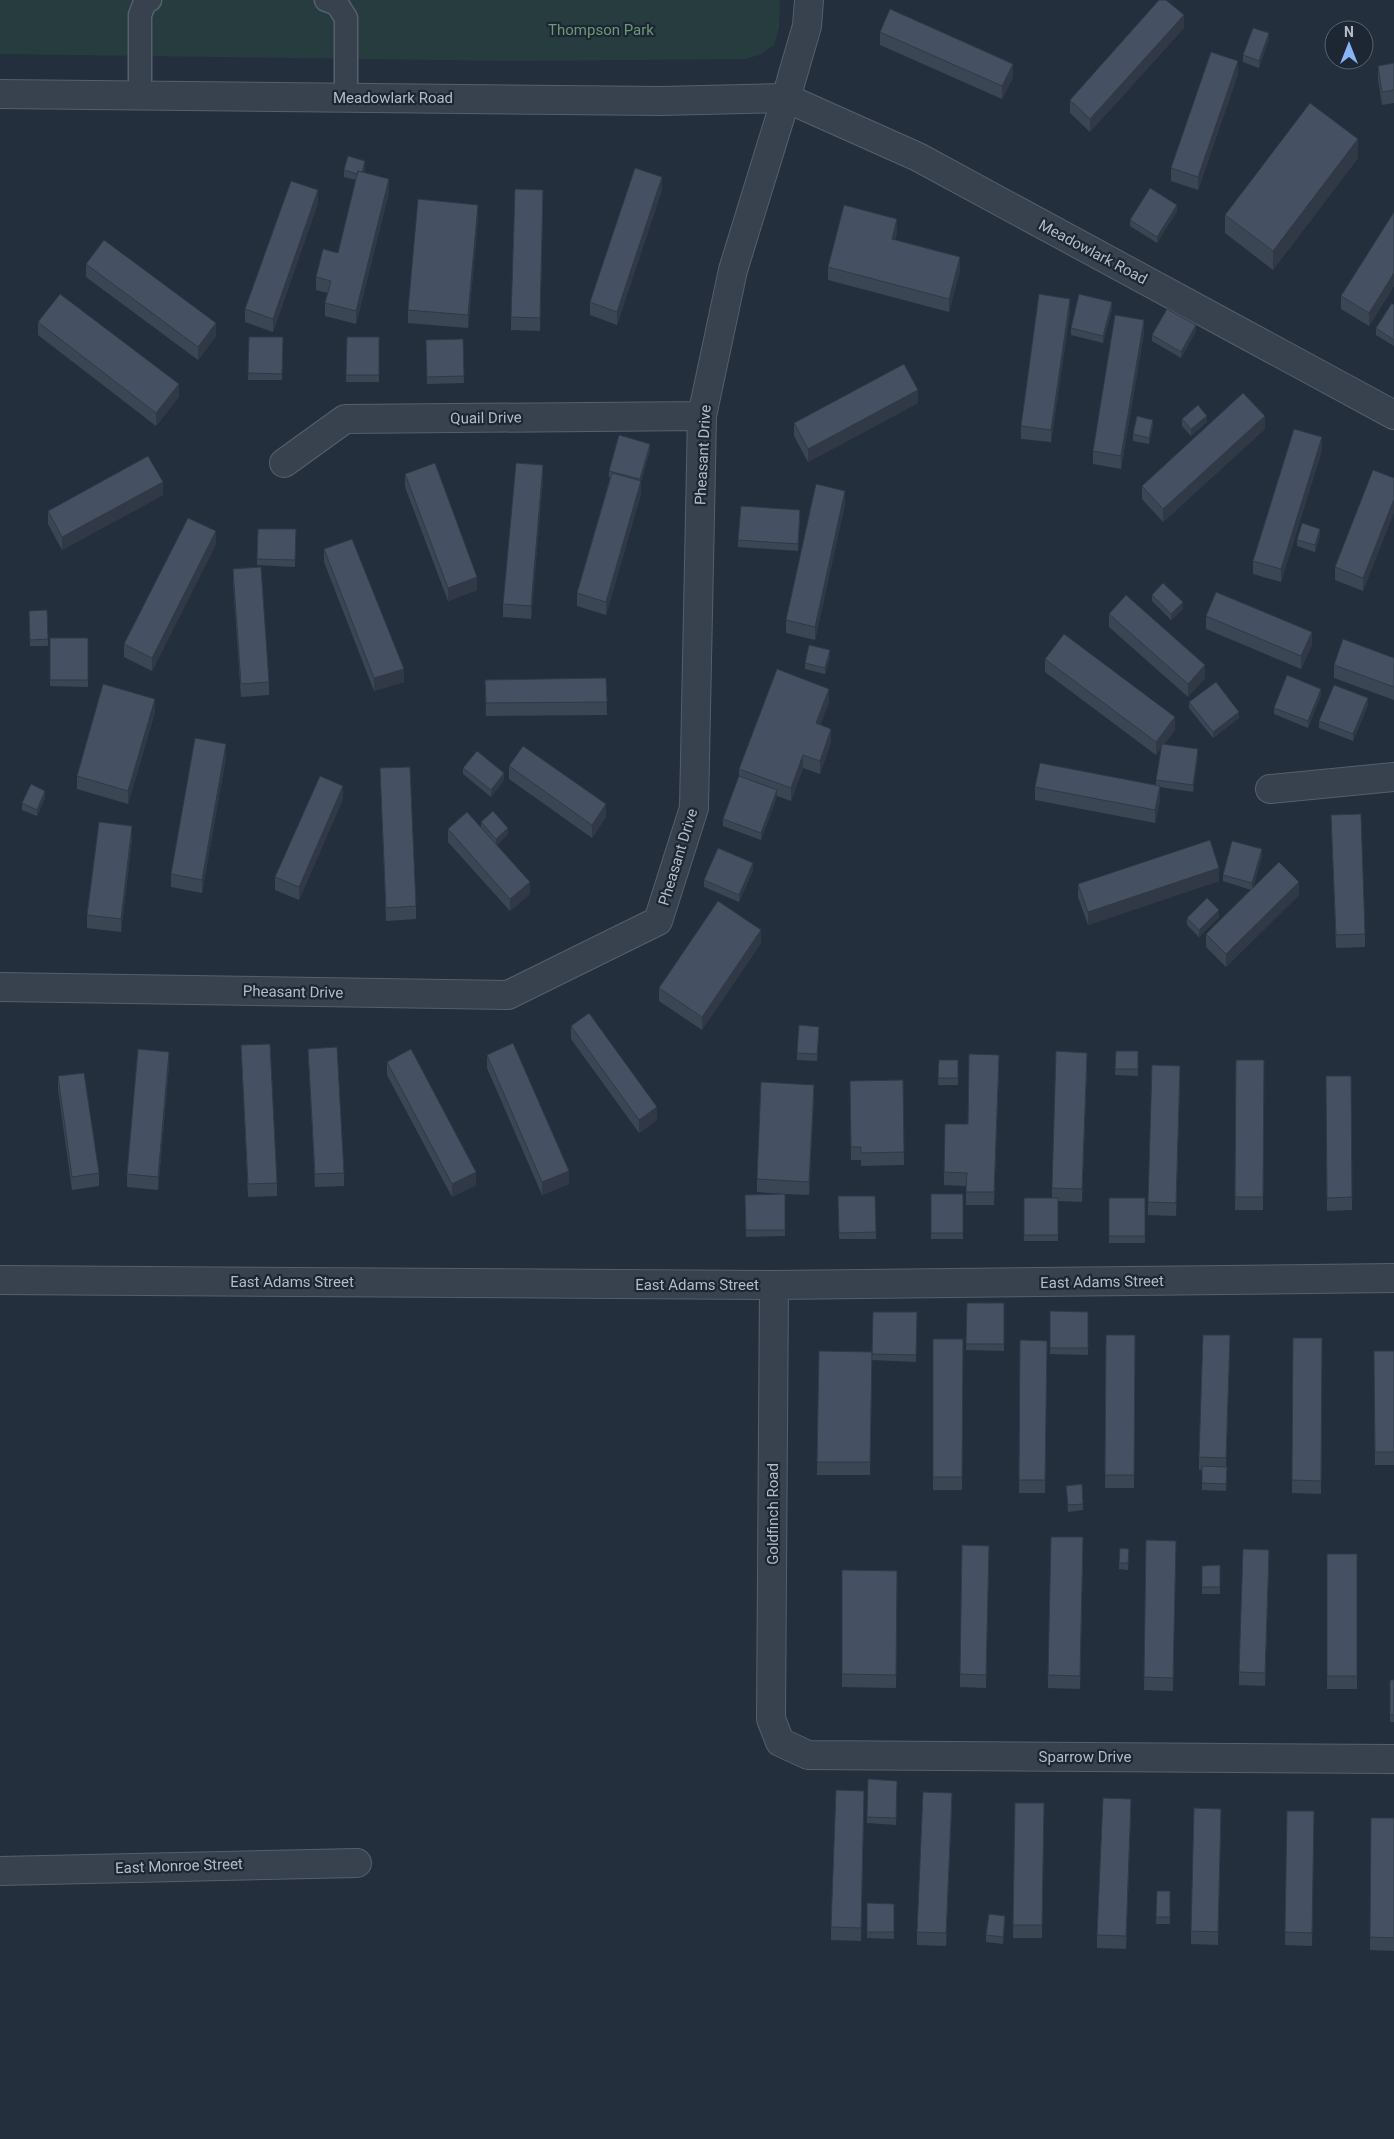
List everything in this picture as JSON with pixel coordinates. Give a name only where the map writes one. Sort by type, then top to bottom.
[{"type":"street","points":[[786,98],[807,26],[809,0]]},
{"type":"street","name":"Meadowlark Road","points":[[0,94],[661,101],[786,98],[918,157],[1394,415]]},
{"type":"street","name":"Pheasant Drive","points":[[0,987],[508,995],[658,921],[694,808],[702,416],[733,270],[786,98]]},
{"type":"street","name":"Quail Drive","points":[[284,463],[345,419],[702,416]]},
{"type":"street","points":[[1270,789],[1394,777]]},
{"type":"street","name":"East Adams Street","points":[[0,1280],[774,1285],[1394,1278]]},
{"type":"street","name":"Goldfinch Road","points":[[774,1285],[771,1719],[780,1742]]},
{"type":"street","name":"Sparrow Drive","points":[[780,1742],[808,1755],[1394,1759]]},
{"type":"street","name":"East Monroe Street","points":[[0,1871],[357,1863]]},
{"type":"lane","points":[[140,95],[140,15],[145,2],[150,0]]},
{"type":"lane","points":[[326,0],[337,4],[346,18],[346,98]]},
{"type":"green space","name":"Thompson Park","points":[[0,0],[780,0],[779,28],[774,45],[759,55],[745,59],[519,61],[0,54]]},
{"type":"building","points":[[1159,0],[1166,0],[1184,15],[1090,119],[1070,100]]},
{"type":"building","points":[[890,9],[1013,64],[1002,86],[880,32]]},
{"type":"building","points":[[1253,28],[1269,33],[1259,61],[1243,55]]},
{"type":"building","points":[[1211,52],[1238,61],[1198,177],[1171,168]]},
{"type":"building","points":[[1394,63],[1394,90],[1382,92],[1378,66]]},
{"type":"building","points":[[1310,103],[1358,139],[1273,251],[1225,215]]},
{"type":"building","points":[[348,156],[365,161],[362,172],[358,171],[357,174],[344,170]]},
{"type":"building","points":[[635,168],[662,177],[617,312],[590,302]]},
{"type":"building","points":[[358,171],[389,179],[356,311],[325,303],[331,281],[316,277],[323,249],[338,253]]},
{"type":"building","points":[[291,181],[318,190],[273,319],[245,309]]},
{"type":"building","points":[[1150,188],[1177,205],[1157,237],[1130,220]]},
{"type":"building","points":[[515,189],[543,190],[540,318],[511,317]]},
{"type":"building","points":[[418,199],[478,205],[468,315],[408,310]]},
{"type":"building","points":[[844,205],[897,219],[892,239],[960,257],[949,299],[828,267]]},
{"type":"building","points":[[1394,212],[1394,273],[1369,313],[1341,296]]},
{"type":"building","points":[[104,240],[216,323],[198,347],[86,264]]},
{"type":"building","points":[[60,294],[179,384],[156,413],[38,322]]},
{"type":"building","points":[[1039,294],[1070,299],[1051,430],[1021,426]]},
{"type":"building","points":[[1079,294],[1112,302],[1103,336],[1071,328]]},
{"type":"building","points":[[1392,303],[1394,305],[1394,340],[1376,328]]},
{"type":"building","points":[[1167,309],[1196,325],[1181,352],[1152,335]]},
{"type":"building","points":[[1115,315],[1144,320],[1121,456],[1093,451]]},
{"type":"building","points":[[249,337],[283,337],[282,374],[248,373]]},
{"type":"building","points":[[347,337],[379,337],[379,375],[346,375]]},
{"type":"building","points":[[463,339],[464,376],[427,377],[426,340]]},
{"type":"building","points":[[904,364],[918,390],[808,449],[794,423]]},
{"type":"building","points":[[1243,393],[1265,416],[1163,509],[1142,486]]},
{"type":"building","points":[[1198,405],[1207,416],[1191,429],[1182,419]]},
{"type":"building","points":[[1137,416],[1153,420],[1149,438],[1133,434]]},
{"type":"building","points":[[1294,429],[1322,437],[1281,569],[1253,561]]},
{"type":"building","points":[[619,435],[650,444],[640,479],[609,471]]},
{"type":"building","points":[[148,456],[163,482],[62,537],[48,511]]},
{"type":"building","points":[[435,463],[477,577],[448,588],[405,474]]},
{"type":"building","points":[[516,463],[543,465],[531,606],[503,604]]},
{"type":"building","points":[[1373,470],[1394,478],[1394,499],[1363,578],[1335,567]]},
{"type":"building","points":[[612,473],[641,481],[606,602],[577,593]]},
{"type":"building","points":[[816,484],[845,491],[815,627],[786,620]]},
{"type":"building","points":[[741,506],[800,510],[798,544],[738,540]]},
{"type":"building","points":[[188,518],[216,531],[152,658],[124,644]]},
{"type":"building","points":[[1302,523],[1320,529],[1315,545],[1297,540]]},
{"type":"building","points":[[258,529],[296,529],[295,560],[257,559]]},
{"type":"building","points":[[352,539],[404,669],[374,678],[324,549]]},
{"type":"building","points":[[261,567],[269,682],[241,684],[233,569]]},
{"type":"building","points":[[1163,583],[1183,602],[1171,614],[1152,595]]},
{"type":"building","points":[[1216,592],[1312,632],[1301,656],[1206,616]]},
{"type":"building","points":[[1126,595],[1205,665],[1188,684],[1109,614]]},
{"type":"building","points":[[47,610],[48,639],[30,640],[29,611]]},
{"type":"building","points":[[1064,634],[1175,717],[1156,742],[1045,659]]},
{"type":"building","points":[[50,638],[88,638],[88,680],[50,680]]},
{"type":"building","points":[[1343,639],[1394,658],[1394,687],[1334,665]]},
{"type":"building","points":[[809,645],[830,650],[825,668],[805,663]]},
{"type":"building","points":[[777,669],[829,689],[816,723],[831,729],[820,761],[803,755],[791,788],[739,769]]},
{"type":"building","points":[[1287,675],[1321,689],[1308,721],[1274,708]]},
{"type":"building","points":[[606,678],[607,702],[486,703],[485,680]]},
{"type":"building","points":[[1216,682],[1239,712],[1213,732],[1189,702]]},
{"type":"building","points":[[103,684],[155,699],[128,791],[77,776]]},
{"type":"building","points":[[1334,685],[1368,698],[1353,734],[1319,721]]},
{"type":"building","points":[[195,738],[226,744],[202,880],[171,874]]},
{"type":"building","points":[[1162,744],[1198,749],[1193,785],[1156,780]]},
{"type":"building","points":[[523,746],[606,804],[592,825],[509,766]]},
{"type":"building","points":[[477,751],[504,773],[491,790],[463,768]]},
{"type":"building","points":[[1040,763],[1160,786],[1155,810],[1035,787]]},
{"type":"building","points":[[410,767],[416,906],[386,908],[380,768]]},
{"type":"building","points":[[320,776],[343,786],[299,887],[275,877]]},
{"type":"building","points":[[739,776],[777,790],[761,833],[723,819]]},
{"type":"building","points":[[31,784],[45,791],[37,810],[22,803]]},
{"type":"building","points":[[493,811],[508,828],[496,839],[481,822]]},
{"type":"building","points":[[467,812],[530,882],[510,899],[448,829]]},
{"type":"building","points":[[1361,814],[1365,934],[1336,935],[1331,815]]},
{"type":"building","points":[[99,822],[132,826],[121,919],[87,915]]},
{"type":"building","points":[[1210,840],[1219,868],[1088,912],[1078,884]]},
{"type":"building","points":[[1232,841],[1262,849],[1252,883],[1223,875]]},
{"type":"building","points":[[718,848],[753,863],[739,895],[704,880]]},
{"type":"building","points":[[1279,862],[1299,882],[1226,954],[1206,934]]},
{"type":"building","points":[[1207,898],[1219,910],[1199,930],[1187,918]]},
{"type":"building","points":[[718,901],[761,930],[702,1017],[659,988]]},
{"type":"building","points":[[589,1013],[657,1107],[639,1120],[571,1026]]},
{"type":"building","points":[[799,1025],[819,1027],[817,1054],[797,1053]]},
{"type":"building","points":[[513,1043],[569,1171],[542,1182],[487,1055]]},
{"type":"building","points":[[270,1044],[277,1183],[248,1184],[241,1045]]},
{"type":"building","points":[[337,1047],[344,1173],[315,1174],[308,1049]]},
{"type":"building","points":[[138,1049],[169,1052],[158,1177],[127,1174]]},
{"type":"building","points":[[411,1049],[476,1172],[452,1184],[387,1062]]},
{"type":"building","points":[[1056,1051],[1087,1053],[1082,1189],[1052,1188]]},
{"type":"building","points":[[1116,1051],[1138,1051],[1138,1069],[1115,1069]]},
{"type":"building","points":[[969,1054],[999,1055],[994,1192],[966,1192],[967,1173],[944,1172],[945,1124],[968,1124]]},
{"type":"building","points":[[939,1060],[958,1060],[958,1078],[938,1078]]},
{"type":"building","points":[[1236,1060],[1264,1060],[1263,1197],[1235,1197]]},
{"type":"building","points":[[1152,1065],[1180,1066],[1176,1203],[1148,1202]]},
{"type":"building","points":[[84,1073],[99,1173],[72,1177],[58,1076]]},
{"type":"building","points":[[1326,1076],[1351,1076],[1352,1197],[1327,1198]]},
{"type":"building","points":[[903,1080],[904,1152],[861,1153],[861,1147],[851,1147],[850,1081]]},
{"type":"building","points":[[761,1082],[814,1085],[809,1182],[757,1179]]},
{"type":"building","points":[[785,1194],[785,1230],[746,1230],[745,1195]]},
{"type":"building","points":[[931,1194],[963,1194],[963,1233],[931,1233]]},
{"type":"building","points":[[838,1196],[875,1196],[876,1232],[839,1233]]},
{"type":"building","points":[[1024,1198],[1058,1198],[1058,1235],[1024,1235]]},
{"type":"building","points":[[1109,1198],[1145,1198],[1145,1236],[1109,1236]]},
{"type":"building","points":[[967,1303],[1004,1303],[1004,1344],[966,1344]]},
{"type":"building","points":[[1050,1311],[1088,1312],[1088,1348],[1050,1348]]},
{"type":"building","points":[[873,1312],[917,1312],[916,1355],[872,1354]]},
{"type":"building","points":[[1106,1335],[1135,1335],[1134,1475],[1105,1475]]},
{"type":"building","points":[[1203,1335],[1230,1335],[1226,1458],[1199,1457]]},
{"type":"building","points":[[1293,1338],[1322,1338],[1321,1481],[1292,1480]]},
{"type":"building","points":[[933,1339],[963,1339],[962,1477],[933,1477]]},
{"type":"building","points":[[1020,1340],[1047,1341],[1045,1480],[1019,1480]]},
{"type":"building","points":[[819,1351],[872,1352],[870,1462],[817,1462]]},
{"type":"building","points":[[1374,1351],[1394,1351],[1394,1452],[1375,1452]]},
{"type":"building","points":[[1202,1466],[1227,1467],[1226,1484],[1202,1483]]},
{"type":"building","points":[[1082,1484],[1083,1504],[1068,1505],[1066,1486]]},
{"type":"building","points":[[1051,1537],[1083,1537],[1080,1676],[1048,1675]]},
{"type":"building","points":[[1146,1540],[1176,1541],[1173,1678],[1144,1677]]},
{"type":"building","points":[[962,1545],[989,1546],[986,1675],[960,1674]]},
{"type":"building","points":[[1120,1548],[1129,1549],[1128,1563],[1119,1563]]},
{"type":"building","points":[[1243,1549],[1269,1550],[1265,1673],[1239,1672]]},
{"type":"building","points":[[1327,1554],[1357,1554],[1357,1676],[1327,1676]]},
{"type":"building","points":[[1220,1565],[1220,1587],[1202,1587],[1202,1566]]},
{"type":"building","points":[[842,1570],[897,1571],[896,1675],[842,1674]]},
{"type":"building","points":[[1390,1680],[1394,1680],[1394,1715],[1390,1715]]},
{"type":"building","points":[[868,1779],[897,1781],[896,1818],[867,1817]]},
{"type":"building","points":[[836,1790],[864,1791],[861,1928],[831,1927]]},
{"type":"building","points":[[923,1792],[952,1793],[946,1933],[917,1932]]},
{"type":"building","points":[[1103,1798],[1131,1799],[1126,1936],[1097,1935]]},
{"type":"building","points":[[1015,1803],[1044,1803],[1042,1925],[1013,1925]]},
{"type":"building","points":[[1194,1808],[1221,1809],[1218,1932],[1191,1931]]},
{"type":"building","points":[[1287,1811],[1314,1811],[1312,1933],[1285,1932]]},
{"type":"building","points":[[1371,1818],[1394,1818],[1394,1938],[1370,1937]]},
{"type":"building","points":[[1157,1891],[1170,1891],[1170,1917],[1156,1917]]},
{"type":"building","points":[[867,1903],[894,1904],[894,1932],[867,1932]]},
{"type":"building","points":[[989,1914],[1005,1916],[1003,1937],[986,1935]]}]
